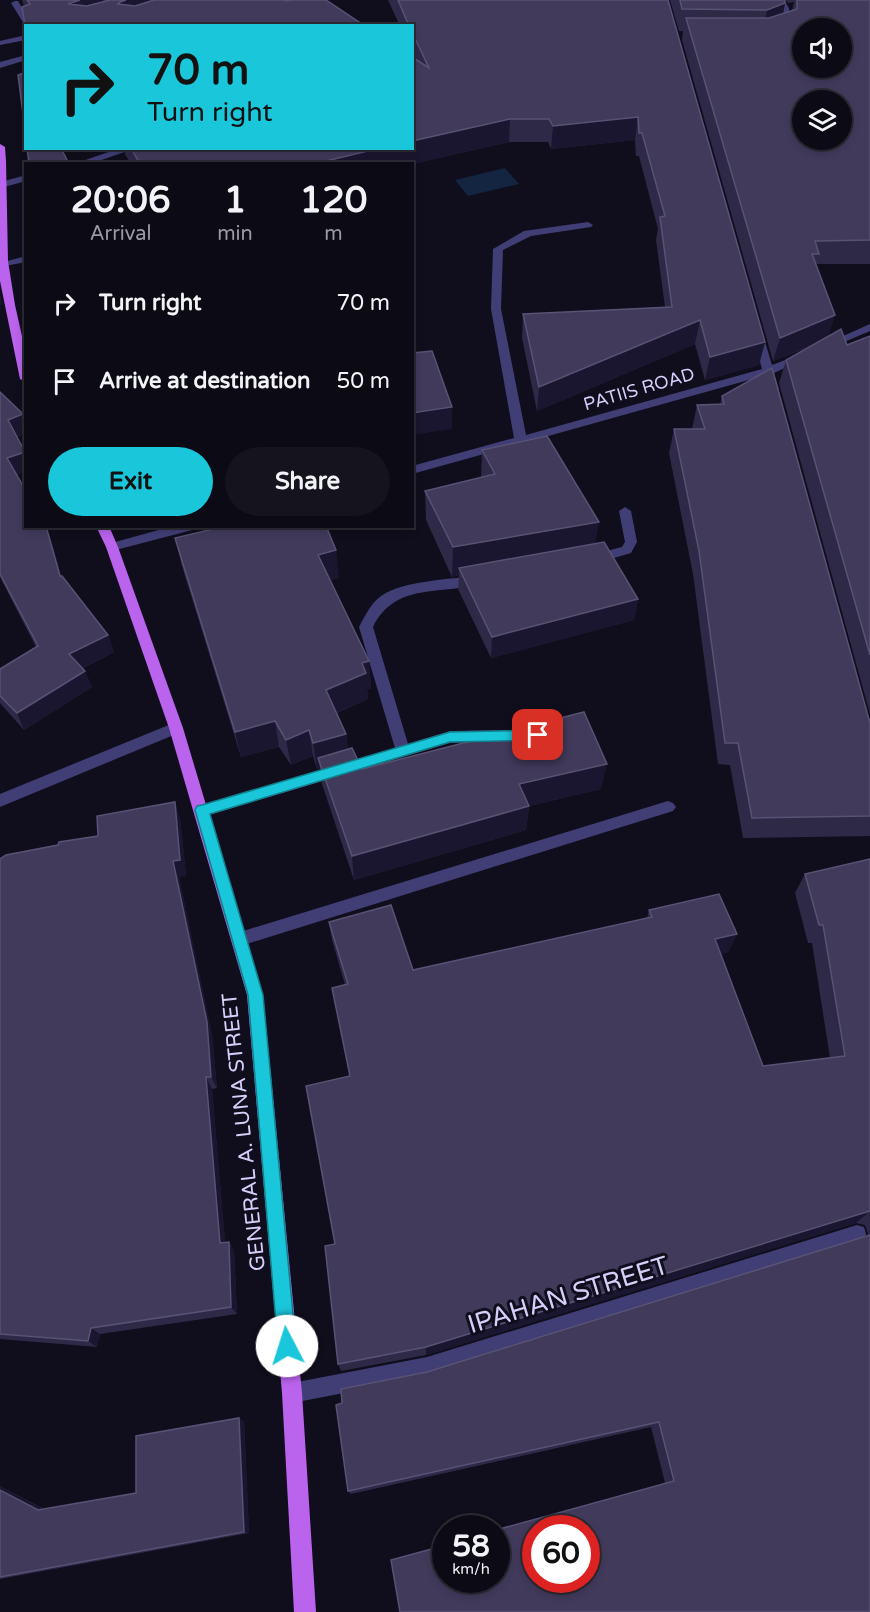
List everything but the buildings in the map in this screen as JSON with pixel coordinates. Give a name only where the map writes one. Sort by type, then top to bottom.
[{"type":"main road","points":[[0,147],[4,184],[1,218],[3,265],[24,369]]},
{"type":"main road","name":"GENERAL A. LUNA STREET","points":[[103,528],[112,547],[176,728],[255,995],[292,1393],[305,1612]]},
{"type":"street","points":[[25,0],[11,4],[27,24]]},
{"type":"street","points":[[771,34],[787,28],[783,4],[796,6]]},
{"type":"street","points":[[0,43],[24,38]]},
{"type":"street","points":[[0,65],[24,58]]},
{"type":"street","points":[[85,162],[125,150]]},
{"type":"street","points":[[4,184],[24,179]]},
{"type":"street","points":[[521,441],[496,309],[498,249],[528,233],[588,225]]},
{"type":"street","points":[[3,265],[24,260]]},
{"type":"street","points":[[753,315],[777,405]]},
{"type":"street","name":"PATIIS ROAD","points":[[414,469],[768,371],[870,327]]},
{"type":"street","points":[[580,561],[618,554],[626,550],[631,542],[625,511]]},
{"type":"street","points":[[112,547],[184,528]]},
{"type":"street","points":[[403,752],[366,627],[373,614],[386,599],[406,592],[488,578]]},
{"type":"street","points":[[0,801],[176,728]]},
{"type":"street","points":[[202,810],[450,737],[533,736]]},
{"type":"street","points":[[240,939],[668,807]]},
{"type":"street","name":"IPAHAN STREET","points":[[292,1393],[427,1367],[857,1234]]},
{"type":"water","points":[[505,168],[519,184],[468,196],[455,180]]},
{"type":"route","points":[[287,1346],[255,995],[202,810],[450,737],[538,735]]}]
